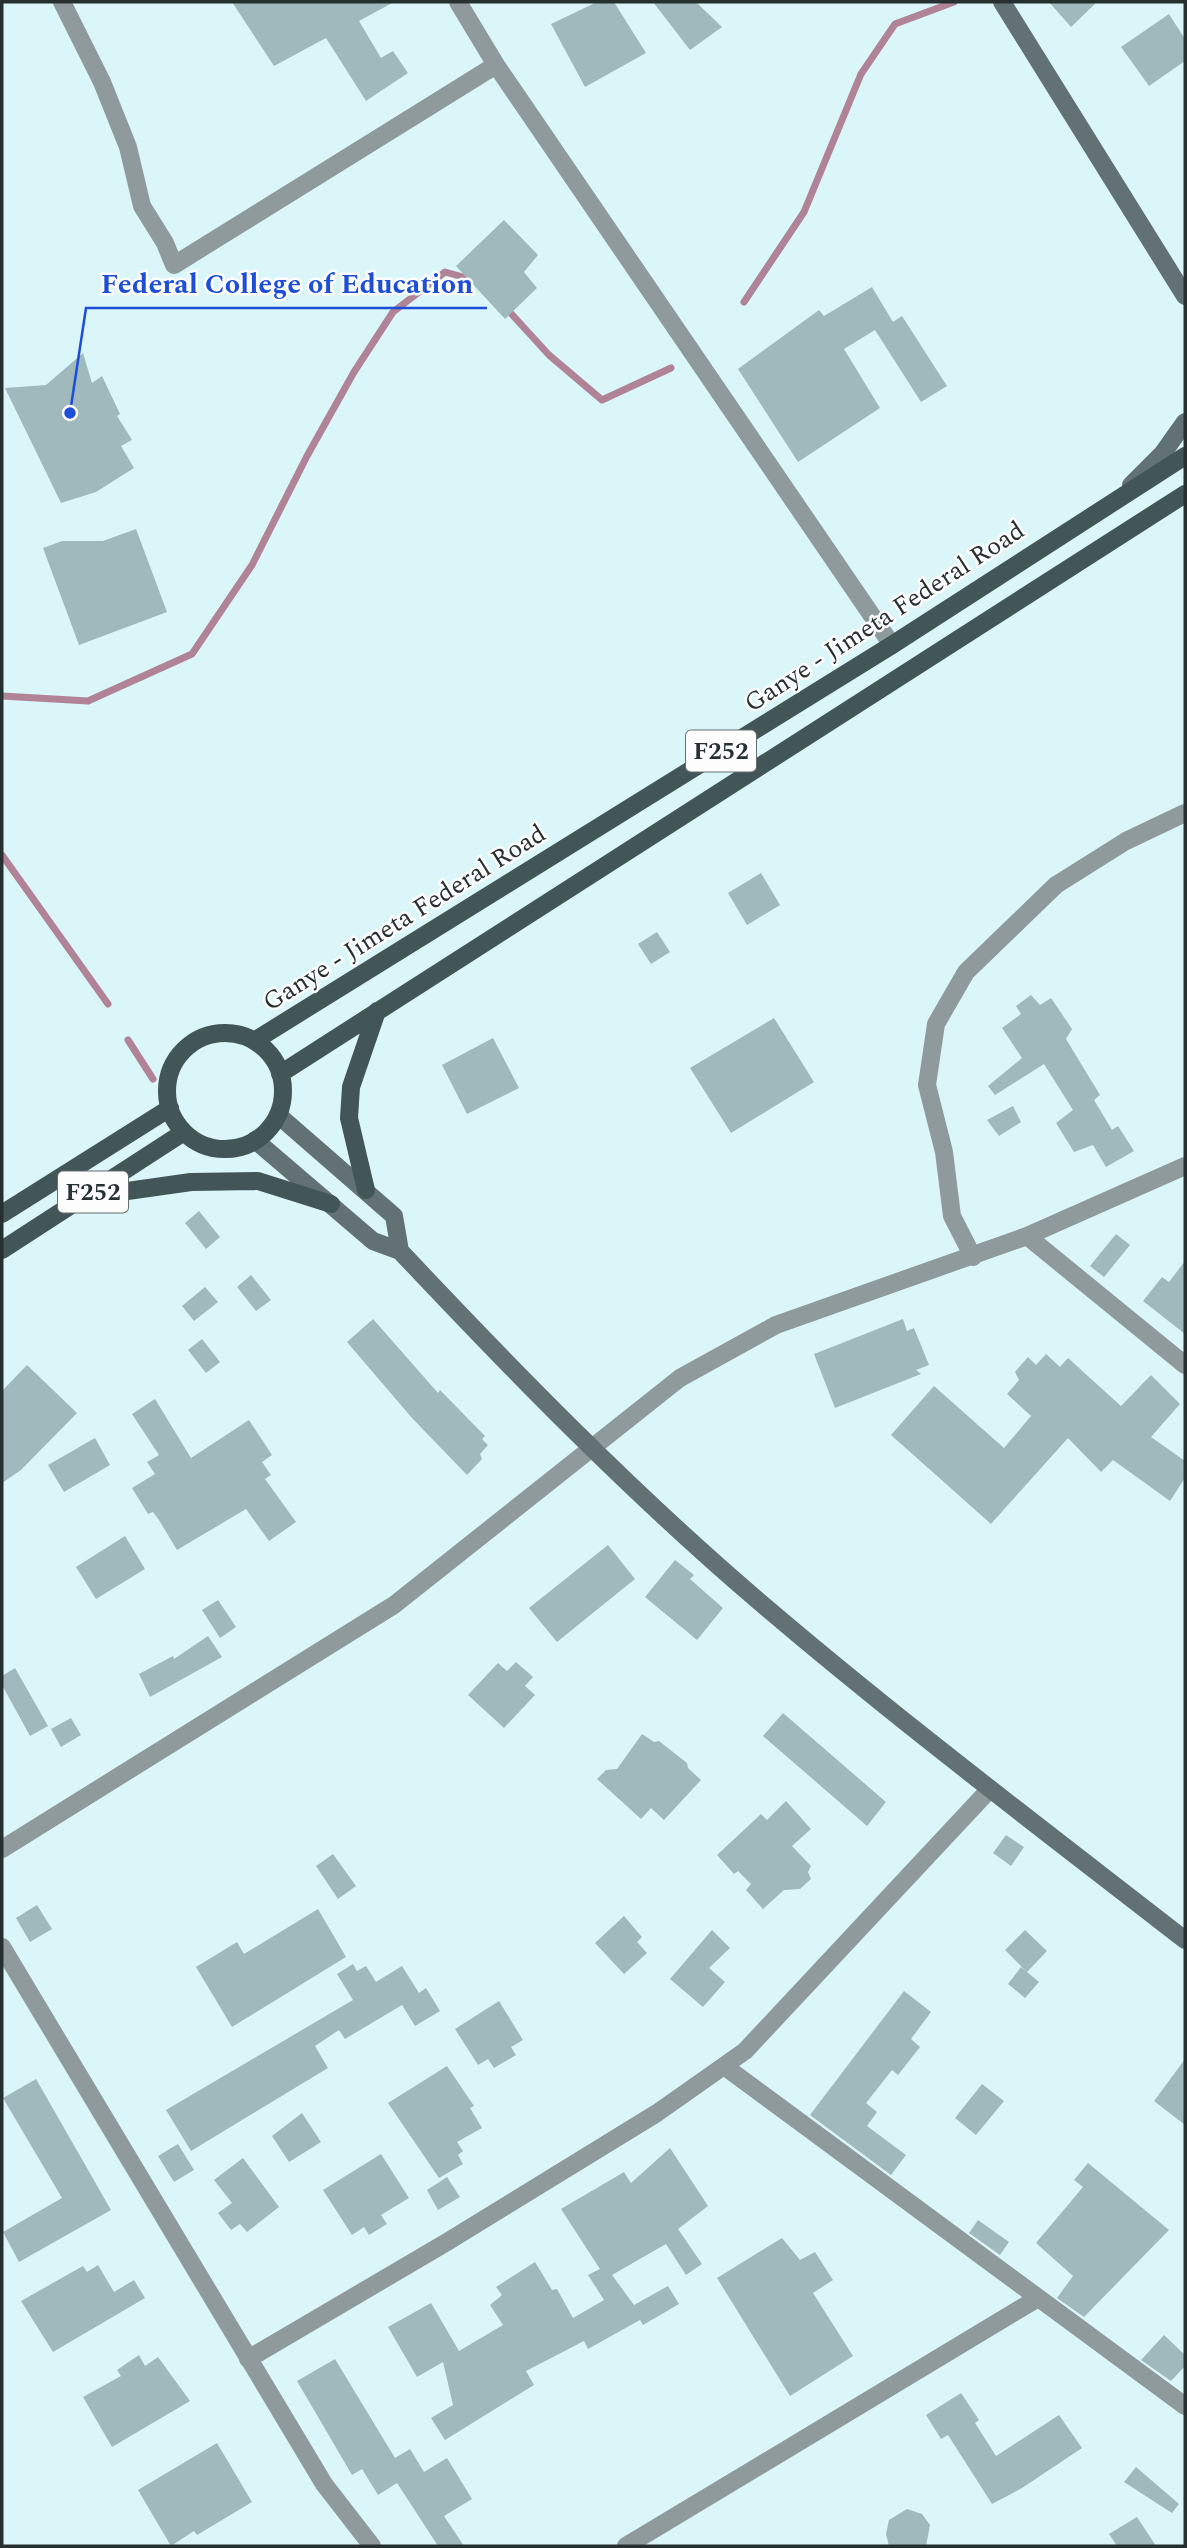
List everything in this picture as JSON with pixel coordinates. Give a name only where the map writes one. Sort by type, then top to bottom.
[{"type":"main road","points":[[1002,2],[1184,298]]},
{"type":"main road","points":[[1112,501],[1163,453],[1185,422]]},
{"type":"main road","name":"Ganye - Jimeta Federal Road","points":[[254,1041],[892,645],[1185,456]]},
{"type":"main road","name":"F252","points":[[280,1074],[1185,495]]},
{"type":"main road","points":[[366,1190],[349,1118],[351,1087],[377,1011]]},
{"type":"main road","points":[[214,1034],[242,1036],[254,1041],[265,1050],[280,1074],[282,1088],[278,1115],[270,1127],[255,1140],[235,1148],[221,1149],[201,1144],[184,1132],[170,1108],[168,1081],[172,1067],[189,1045],[214,1034]]},
{"type":"main road","name":"F252","points":[[2,1214],[170,1108]]},
{"type":"main road","points":[[278,1115],[394,1216],[400,1251]]},
{"type":"main road","name":"F252","points":[[2,1250],[184,1132]]},
{"type":"main road","points":[[255,1140],[373,1241],[400,1251],[589,1447],[756,1599],[990,1788],[1185,1940]]},
{"type":"main road","points":[[85,1197],[191,1182],[258,1181],[331,1204]]},
{"type":"street","points":[[62,2],[102,82],[128,147],[142,206],[165,243],[174,265],[496,65]]},
{"type":"street","points":[[458,2],[496,65],[892,645]]},
{"type":"street","points":[[973,1257],[952,1216],[944,1152],[927,1085],[936,1024],[966,972],[1056,885],[1126,841],[1185,813]]},
{"type":"street","points":[[2,1849],[394,1605],[589,1447],[680,1378],[776,1325],[973,1257],[1182,1171]]},
{"type":"street","points":[[1027,1236],[1185,1366]]},
{"type":"street","points":[[248,2359],[447,2242],[657,2113],[745,2051],[990,1788]]},
{"type":"street","points":[[2,1947],[324,2484],[372,2546]]},
{"type":"street","points":[[724,2066],[1185,2406]]},
{"type":"street","points":[[626,2546],[1038,2298]]},
{"type":"building","points":[[232,2],[394,2],[359,21],[381,58],[393,51],[408,73],[366,101],[326,38],[274,66]]},
{"type":"building","points":[[597,2],[614,2],[646,53],[585,87],[551,24]]},
{"type":"building","points":[[653,2],[696,2],[722,27],[690,50]]},
{"type":"building","points":[[1049,2],[1097,2],[1071,27]]},
{"type":"building","points":[[1169,14],[1185,39],[1185,61],[1149,86],[1121,47]]},
{"type":"building","points":[[504,220],[538,255],[524,272],[537,288],[505,319],[456,266]]},
{"type":"building","points":[[872,287],[893,322],[902,316],[947,386],[921,402],[875,330],[844,349],[880,408],[798,462],[738,369],[819,310],[824,316]]},
{"type":"building","points":[[83,353],[92,383],[102,376],[120,414],[117,416],[132,440],[121,446],[134,468],[96,492],[61,503],[5,388],[46,385]]},
{"type":"building","points":[[136,529],[167,612],[79,645],[43,548],[62,541],[103,541]]},
{"type":"building","points":[[761,873],[780,905],[747,925],[728,893]]},
{"type":"building","points":[[657,932],[670,952],[651,964],[638,944]]},
{"type":"building","points":[[1031,995],[1040,1005],[1051,998],[1072,1029],[1066,1039],[1100,1095],[1094,1100],[1112,1130],[1118,1126],[1134,1151],[1106,1167],[1093,1145],[1074,1152],[1056,1123],[1073,1110],[1044,1064],[995,1095],[988,1086],[1022,1058],[1002,1028],[1021,1014],[1016,1006]]},
{"type":"building","points":[[774,1018],[814,1082],[731,1133],[690,1068]]},
{"type":"building","points":[[493,1038],[519,1088],[467,1114],[442,1065]]},
{"type":"building","points":[[1013,1106],[1021,1122],[999,1136],[987,1120]]},
{"type":"building","points":[[199,1211],[220,1237],[206,1249],[185,1223]]},
{"type":"building","points":[[1116,1234],[1130,1245],[1104,1277],[1090,1266]]},
{"type":"building","points":[[1185,1261],[1185,1334],[1143,1301],[1162,1277],[1169,1282]]},
{"type":"building","points":[[251,1275],[271,1300],[256,1311],[237,1287]]},
{"type":"building","points":[[205,1287],[218,1302],[194,1321],[182,1306]]},
{"type":"building","points":[[373,1319],[438,1393],[440,1390],[485,1436],[482,1439],[488,1445],[480,1454],[482,1459],[467,1475],[412,1418],[347,1342]]},
{"type":"building","points":[[903,1319],[907,1331],[914,1328],[929,1365],[916,1370],[921,1374],[835,1408],[814,1354]]},
{"type":"building","points":[[202,1339],[220,1362],[206,1373],[188,1350]]},
{"type":"building","points":[[1046,1354],[1060,1367],[1068,1358],[1121,1406],[1151,1375],[1180,1404],[1151,1437],[1185,1461],[1185,1478],[1170,1501],[1113,1460],[1101,1472],[1068,1438],[991,1524],[891,1435],[934,1386],[1004,1448],[1031,1416],[1007,1394],[1019,1380],[1015,1372],[1028,1357],[1036,1365]]},
{"type":"building","points":[[27,1365],[77,1413],[21,1470],[2,1483],[2,1391]]},
{"type":"building","points":[[155,1399],[191,1458],[249,1420],[272,1455],[262,1462],[271,1475],[265,1479],[296,1522],[269,1541],[246,1509],[177,1550],[159,1520],[153,1512],[148,1514],[132,1488],[155,1474],[147,1462],[159,1455],[132,1414]]},
{"type":"building","points":[[95,1438],[110,1465],[64,1492],[48,1465]]},
{"type":"building","points":[[125,1536],[145,1569],[96,1599],[76,1567]]},
{"type":"building","points":[[608,1545],[635,1579],[557,1642],[529,1608]]},
{"type":"building","points":[[675,1560],[694,1575],[690,1579],[723,1608],[697,1640],[645,1597]]},
{"type":"building","points":[[218,1600],[236,1627],[220,1638],[202,1610]]},
{"type":"building","points":[[208,1636],[222,1657],[150,1697],[139,1674],[173,1656],[174,1659]]},
{"type":"building","points":[[516,1662],[533,1677],[525,1686],[535,1695],[504,1728],[468,1695],[498,1663],[507,1671]]},
{"type":"building","points":[[15,1668],[48,1726],[30,1736],[2,1685],[2,1676]]},
{"type":"building","points":[[783,1713],[886,1802],[867,1826],[763,1736]]},
{"type":"building","points":[[71,1718],[81,1735],[61,1747],[51,1729]]},
{"type":"building","points":[[642,1734],[654,1742],[659,1741],[687,1763],[688,1768],[701,1780],[664,1820],[651,1808],[641,1819],[597,1779],[606,1770],[617,1769]]},
{"type":"building","points":[[786,1801],[811,1829],[792,1846],[811,1866],[808,1872],[811,1879],[800,1889],[784,1890],[763,1909],[746,1890],[751,1884],[738,1871],[734,1874],[717,1855],[761,1814],[767,1820]]},
{"type":"building","points":[[1006,1835],[1024,1847],[1011,1866],[993,1853]]},
{"type":"building","points":[[333,1854],[356,1886],[338,1899],[316,1866]]},
{"type":"building","points":[[37,1905],[52,1929],[30,1942],[16,1918]]},
{"type":"building","points":[[318,1909],[346,1957],[232,2027],[196,1967],[237,1942],[244,1954]]},
{"type":"building","points":[[624,1916],[642,1937],[637,1942],[647,1953],[624,1974],[595,1943]]},
{"type":"building","points":[[712,1930],[730,1948],[709,1968],[725,1982],[703,2007],[670,1979]]},
{"type":"building","points":[[1025,1930],[1047,1951],[1027,1972],[1005,1950]]},
{"type":"building","points":[[353,1964],[357,1971],[366,1966],[376,1982],[402,1966],[419,1993],[426,1988],[440,2011],[415,2026],[402,2005],[345,2039],[339,2030],[315,2046],[328,2068],[191,2151],[166,2110],[353,2000],[337,1974]]},
{"type":"building","points":[[1021,1967],[1039,1982],[1025,1998],[1008,1984]]},
{"type":"building","points":[[904,1991],[931,2012],[911,2039],[920,2047],[898,2075],[892,2070],[866,2103],[877,2112],[867,2126],[906,2155],[891,2175],[810,2115]]},
{"type":"building","points":[[499,2001],[523,2040],[511,2047],[516,2055],[494,2068],[488,2059],[478,2065],[455,2029]]},
{"type":"building","points":[[1185,2059],[1185,2125],[1154,2101]]},
{"type":"building","points":[[447,2066],[474,2106],[470,2108],[482,2128],[457,2142],[463,2151],[458,2155],[463,2164],[439,2178],[388,2103]]},
{"type":"building","points":[[36,2079],[111,2210],[19,2262],[3,2232],[62,2198],[3,2098]]},
{"type":"building","points":[[982,2084],[1004,2101],[976,2135],[955,2118]]},
{"type":"building","points":[[302,2113],[321,2142],[289,2162],[272,2136]]},
{"type":"building","points":[[178,2144],[194,2170],[174,2182],[158,2156]]},
{"type":"building","points":[[670,2148],[708,2206],[678,2229],[702,2264],[686,2275],[666,2244],[612,2275],[634,2305],[668,2286],[679,2304],[643,2325],[640,2320],[588,2349],[584,2341],[526,2371],[534,2385],[445,2440],[431,2418],[453,2405],[443,2362],[417,2377],[388,2327],[431,2303],[459,2351],[503,2325],[490,2305],[502,2295],[496,2287],[535,2262],[552,2290],[557,2289],[573,2318],[604,2300],[588,2275],[600,2269],[561,2209],[624,2172],[631,2183]]},
{"type":"building","points":[[381,2154],[409,2198],[381,2215],[387,2224],[369,2235],[364,2227],[352,2235],[323,2190]]},
{"type":"building","points":[[243,2158],[279,2207],[247,2232],[240,2224],[231,2230],[218,2213],[232,2203],[214,2180]]},
{"type":"building","points":[[1088,2163],[1169,2230],[1084,2317],[1057,2298],[1073,2276],[1036,2243],[1083,2187],[1074,2180]]},
{"type":"building","points":[[447,2177],[460,2197],[438,2210],[427,2190]]},
{"type":"building","points":[[978,2220],[1009,2242],[1000,2255],[969,2233]]},
{"type":"building","points":[[782,2238],[800,2260],[815,2252],[833,2280],[813,2293],[853,2356],[790,2396],[717,2278]]},
{"type":"building","points":[[98,2265],[114,2292],[134,2280],[145,2298],[53,2352],[21,2301],[83,2266],[87,2272]]},
{"type":"building","points":[[1164,2335],[1185,2355],[1185,2366],[1171,2381],[1141,2360]]},
{"type":"building","points":[[139,2355],[145,2366],[158,2357],[190,2401],[112,2447],[83,2397],[121,2376],[117,2370]]},
{"type":"building","points":[[335,2359],[395,2458],[410,2449],[424,2472],[447,2458],[472,2499],[444,2516],[464,2546],[438,2546],[397,2483],[378,2495],[362,2469],[352,2475],[297,2381]]},
{"type":"building","points":[[961,2393],[979,2420],[975,2423],[996,2456],[1059,2415],[1082,2448],[1022,2488],[992,2504],[948,2435],[941,2439],[926,2415]]},
{"type":"building","points":[[217,2443],[252,2502],[197,2535],[194,2531],[171,2546],[138,2490]]},
{"type":"building","points":[[1136,2467],[1179,2504],[1172,2513],[1124,2482]]},
{"type":"building","points":[[907,2509],[922,2514],[930,2525],[926,2546],[889,2546],[886,2534],[889,2520]]},
{"type":"building","points":[[1137,2517],[1156,2546],[1117,2546],[1109,2534]]},
{"type":"waterway","points":[[744,302],[804,212],[861,74],[895,24],[954,2]]},
{"type":"waterway","points":[[2,696],[88,701],[192,654],[252,565],[307,456],[354,372],[393,312],[445,272],[474,280]]},
{"type":"waterway","points":[[506,308],[549,355],[602,400],[671,368]]},
{"type":"waterway","points":[[2,855],[108,1004]]},
{"type":"waterway","points":[[128,1040],[153,1079]]},
{"type":"place","name":"Federal College of Education","points":[[70,413]]}]
